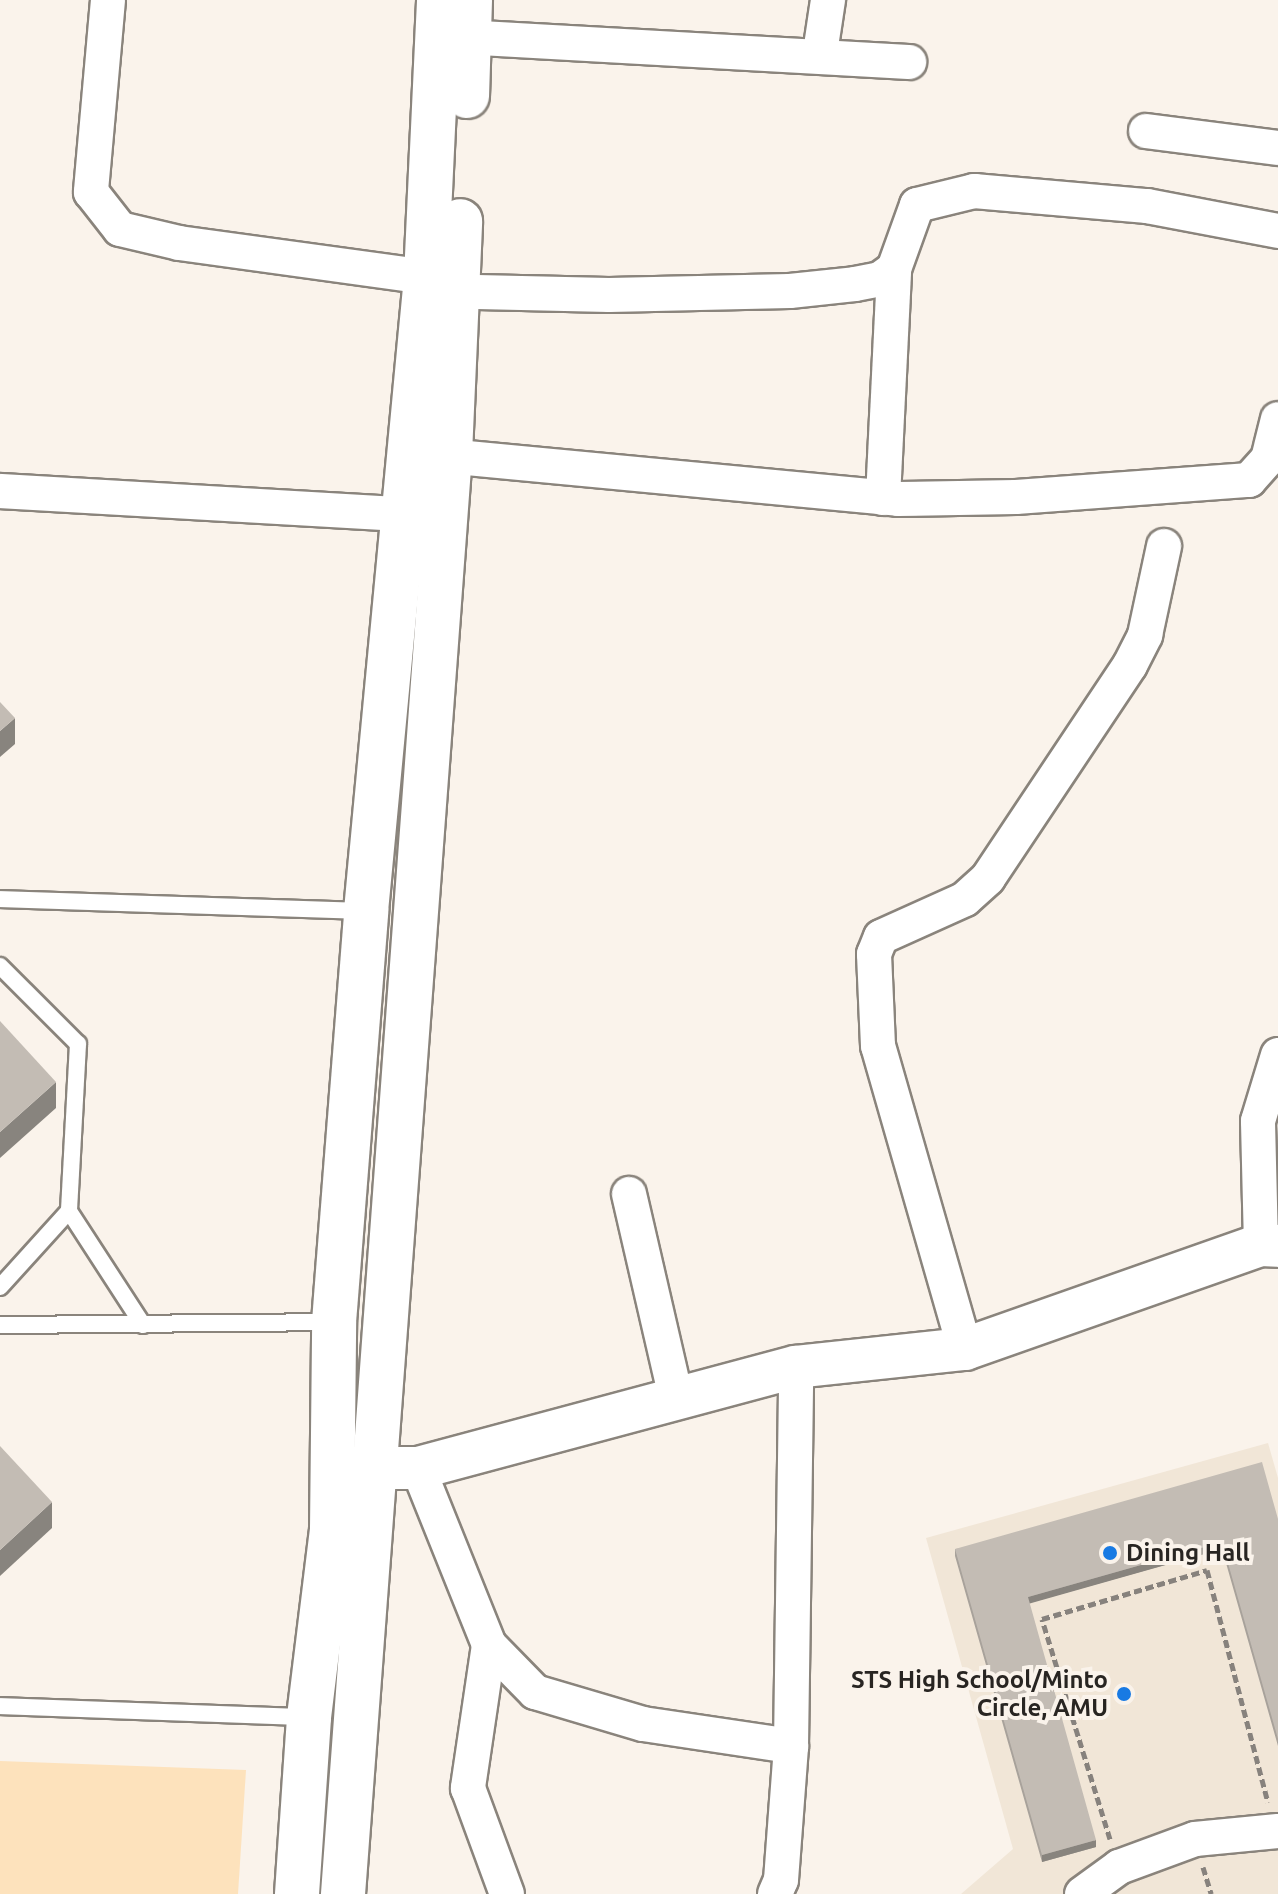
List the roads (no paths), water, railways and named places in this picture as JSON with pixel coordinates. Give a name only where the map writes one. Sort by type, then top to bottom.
[{"type":"main road","points":[[343,1894],[352,1468],[429,454],[435,286],[455,18]]},
{"type":"main road","points":[[297,1894],[309,1717],[332,1529],[352,1468],[334,1322],[366,911],[405,514],[429,454]]},
{"type":"street","points":[[108,0],[91,192],[120,229],[179,243],[435,286],[790,291],[867,282],[894,269]]},
{"type":"street","points":[[820,53],[828,0]]},
{"type":"street","points":[[455,18],[909,62]]},
{"type":"street","points":[[1146,131],[1278,148]]},
{"type":"street","points":[[883,498],[894,269],[917,205],[974,191],[1147,206],[1278,231]]},
{"type":"street","points":[[429,454],[883,498],[1016,497],[1249,480],[1268,459],[1278,419]]},
{"type":"street","points":[[0,491],[405,514]]},
{"type":"street","points":[[965,1349],[878,1046],[874,954],[881,937],[965,899],[988,878],[1130,665],[1145,635],[1164,546]]},
{"type":"street","points":[[352,1468],[418,1468],[796,1367],[965,1349],[1270,1245],[1258,1121],[1278,1055]]},
{"type":"street","points":[[629,1194],[676,1397]]},
{"type":"street","points":[[775,1894],[781,1880],[791,1746],[796,1367]]},
{"type":"street","points":[[418,1468],[489,1645],[535,1692],[643,1724],[791,1746]]},
{"type":"street","points":[[489,1645],[468,1788],[507,1894]]},
{"type":"street","points":[[1082,1894],[1119,1867],[1195,1839],[1277,1830]]},
{"type":"lane","points":[[0,899],[366,911]]},
{"type":"lane","points":[[0,966],[78,1044],[69,1211],[143,1325]]},
{"type":"lane","points":[[0,1287],[69,1211]]},
{"type":"lane","points":[[0,1325],[334,1322]]},
{"type":"lane","points":[[0,1706],[309,1717]]},
{"type":"place","name":"Dining Hall","points":[[1110,1553]]},
{"type":"place","name":"STS High School/Minto Circle, AMU","points":[[1124,1694]]}]
